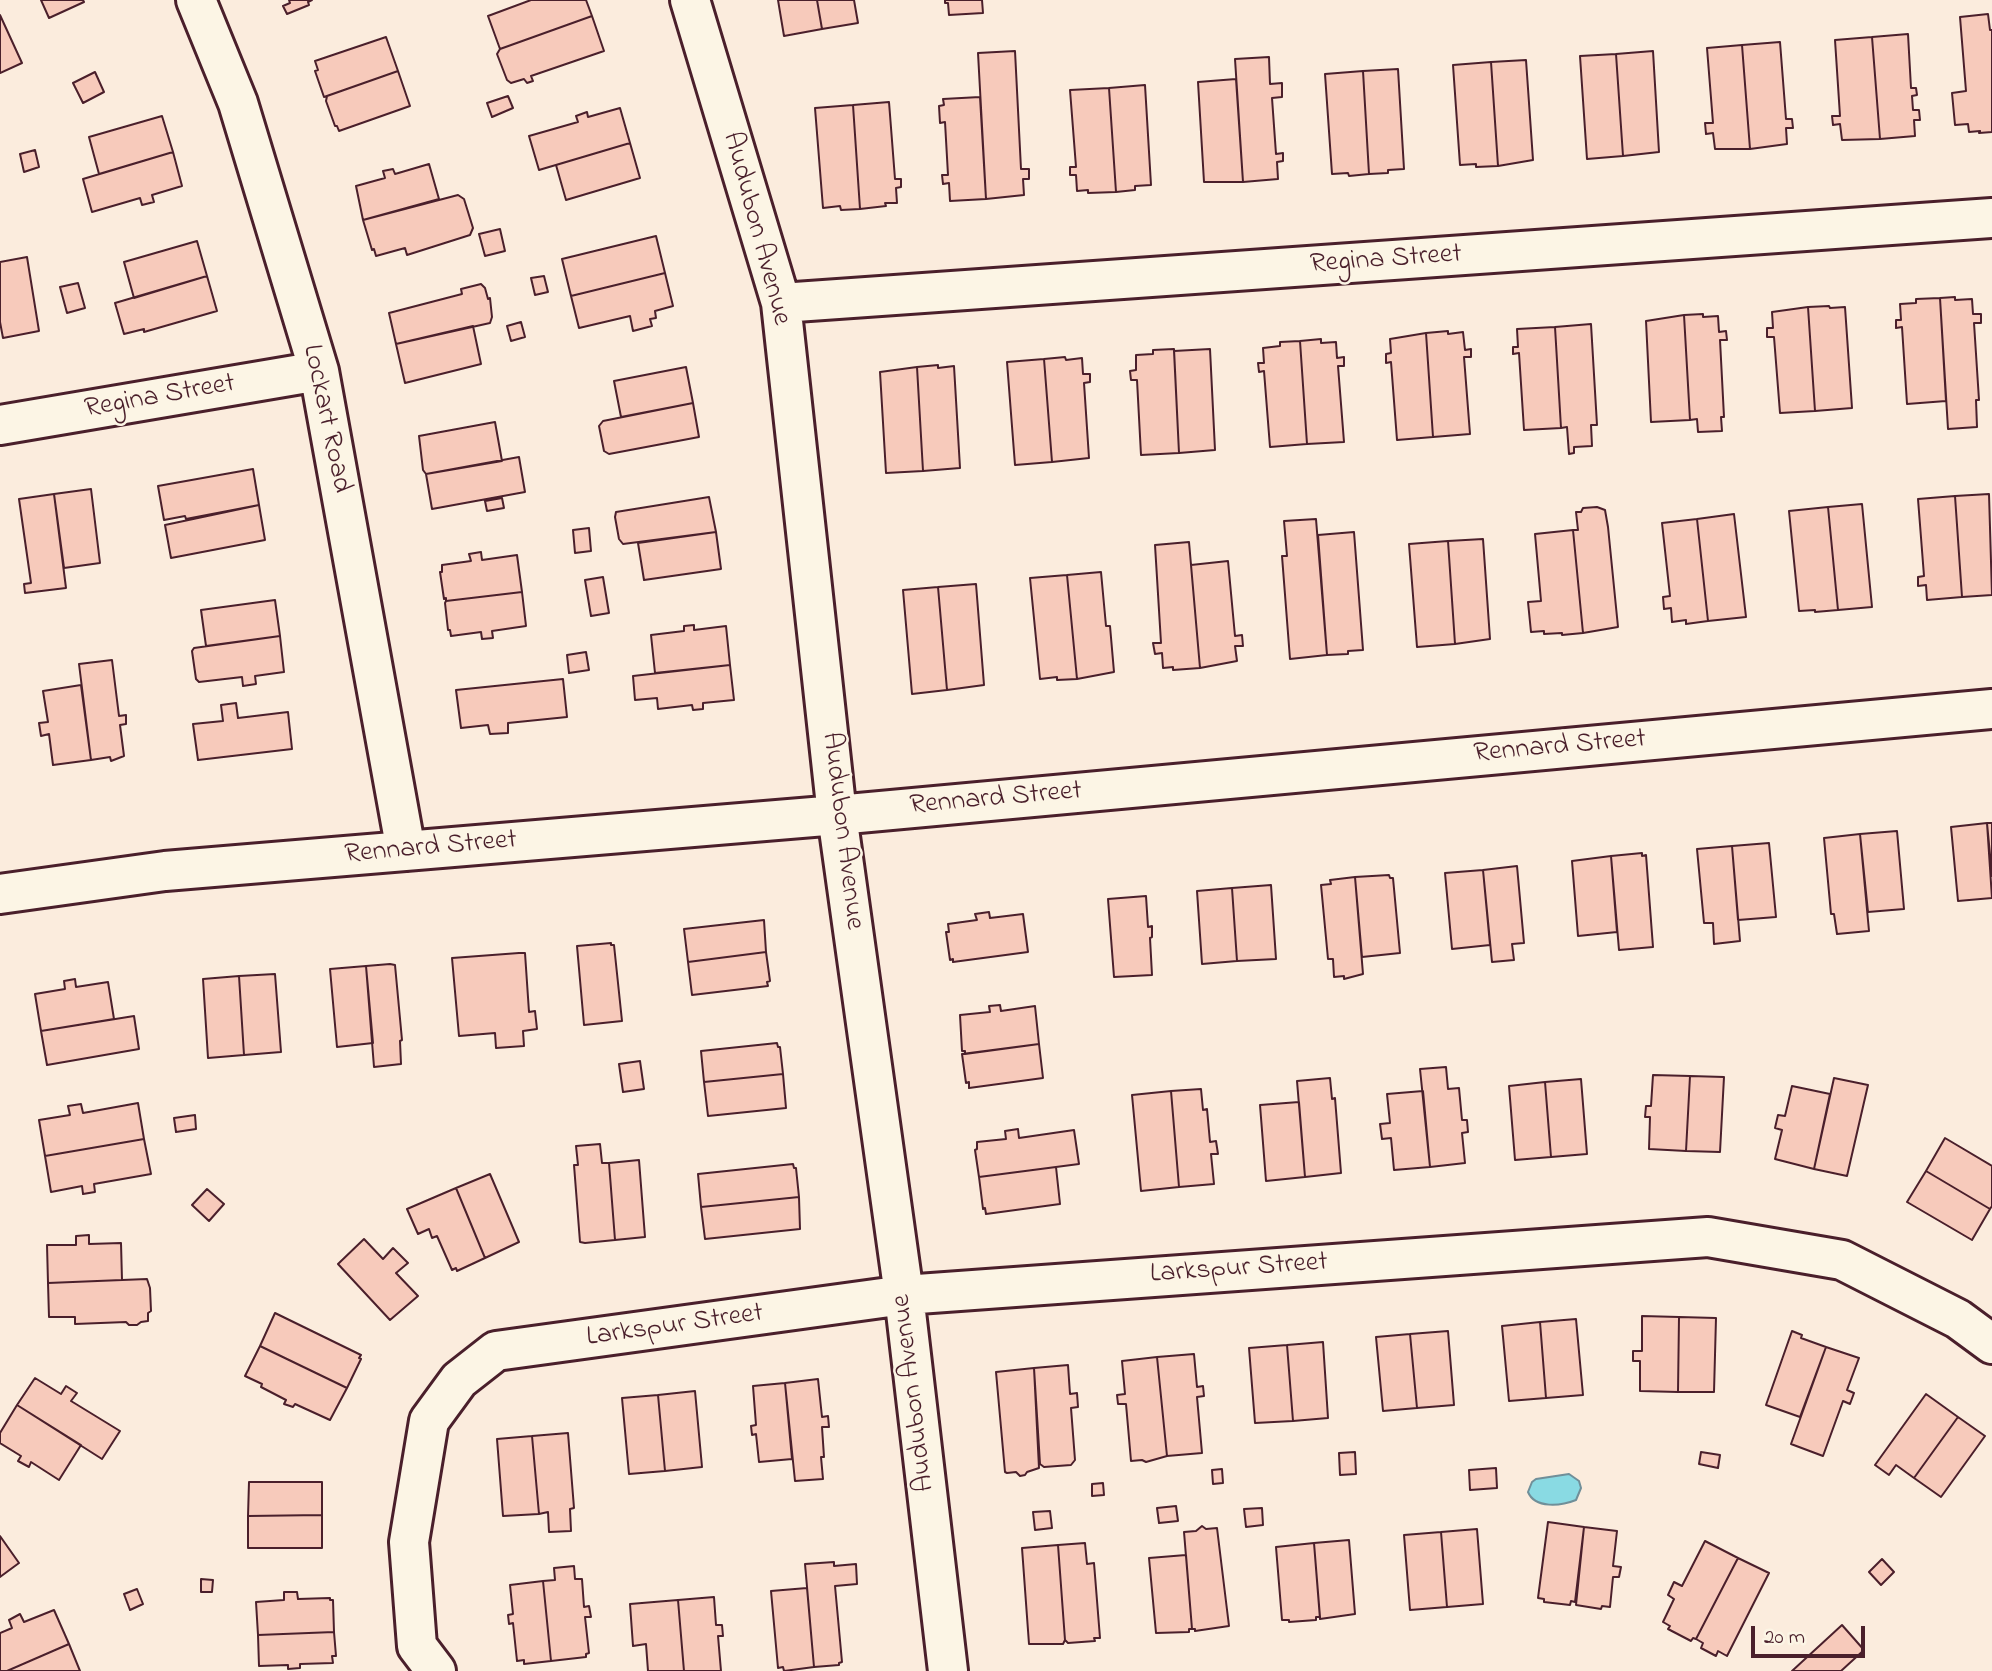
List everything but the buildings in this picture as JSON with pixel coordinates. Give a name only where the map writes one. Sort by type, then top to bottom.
[{"type":"street","name":"Lockart Road","points":[[196,0],[238,103],[319,371],[406,851]]},
{"type":"street","name":"Audubon Avenue","points":[[690,0],[781,303],[837,815],[904,1295],[948,1671]]},
{"type":"street","name":"Regina Street","points":[[781,303],[1992,218]]},
{"type":"street","name":"Regina Street","points":[[0,425],[319,371]]},
{"type":"street","name":"Rennard Street","points":[[0,894],[165,871],[837,815],[1992,709]]},
{"type":"street","name":"Larkspur Street","points":[[436,1671],[417,1646],[409,1542],[429,1421],[459,1380],[496,1351],[904,1295],[1708,1237],[1842,1260],[1958,1319],[1992,1344]]},
{"type":"water","points":[[1569,1474],[1579,1481],[1581,1488],[1576,1500],[1556,1505],[1542,1504],[1528,1492],[1536,1479]]}]
